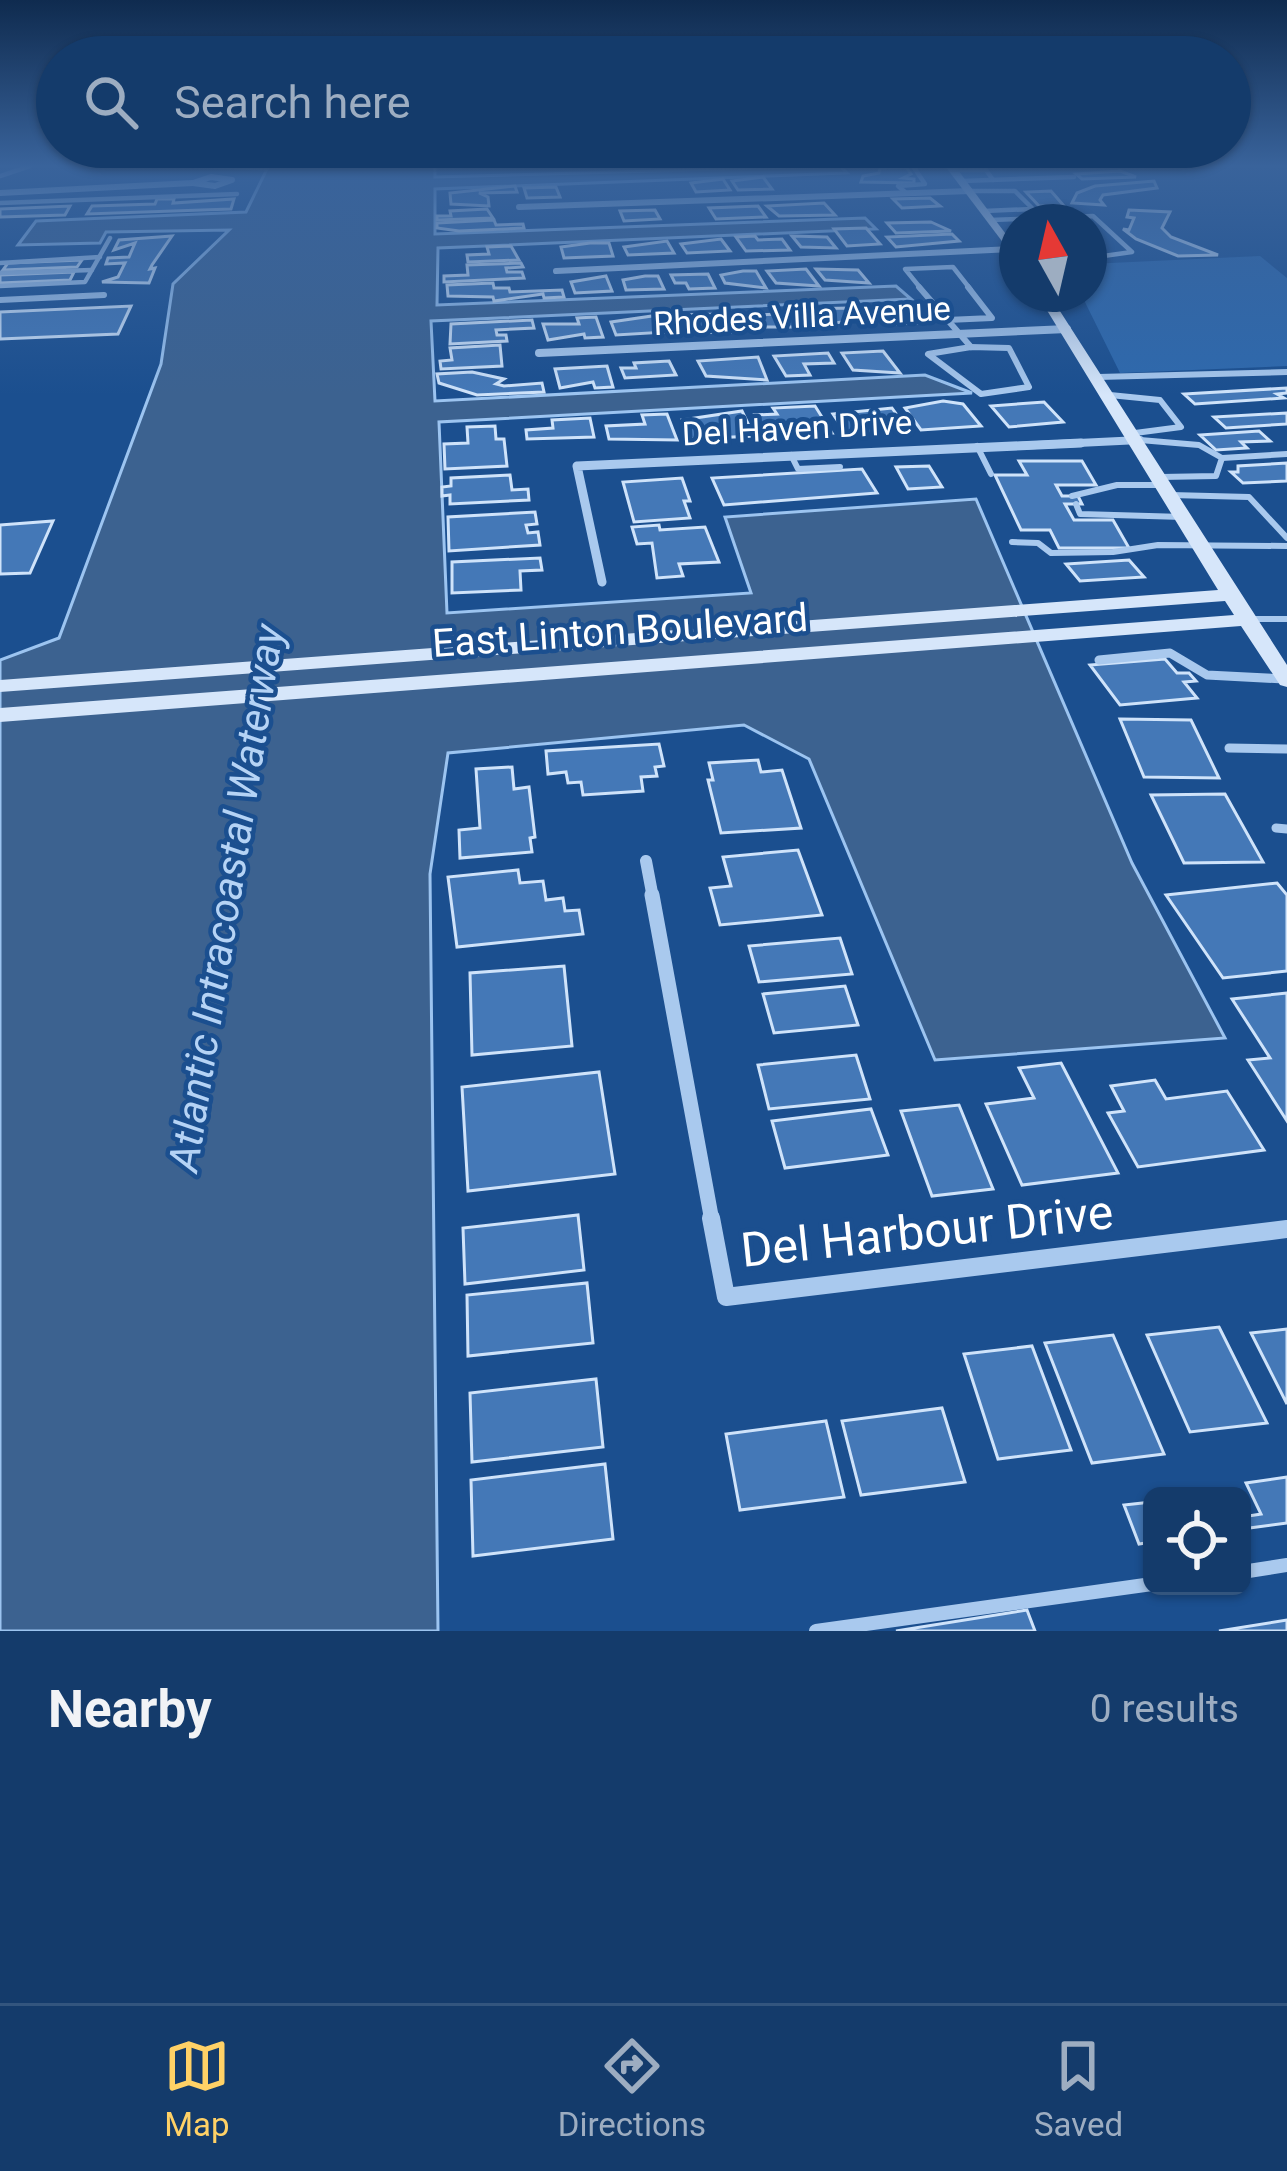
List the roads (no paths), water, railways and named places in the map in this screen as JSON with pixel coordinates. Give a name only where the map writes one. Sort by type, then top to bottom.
[{"type":"main road","points":[[1055,312],[1137,436],[1227,595],[1286,680]]},
{"type":"main road","name":"East Linton Boulevard","points":[[0,686],[1227,595]]},
{"type":"main road","name":"East Linton Boulevard","points":[[0,715],[1245,620]]},
{"type":"street","points":[[556,271],[999,254]]},
{"type":"street","name":"Rhodes Villa Avenue","points":[[539,353],[1067,329]]},
{"type":"street","name":"Del Haven Drive","points":[[602,582],[577,466],[1137,436]]},
{"type":"street","name":"Del Harbour Drive","points":[[646,861],[725,1298],[1287,1229]]},
{"type":"lane","points":[[0,286],[85,282],[108,242]]},
{"type":"lane","points":[[1107,255],[1132,253],[1121,242]]},
{"type":"lane","points":[[0,263],[100,257]]},
{"type":"lane","points":[[947,320],[992,318],[953,267],[904,269],[957,333],[971,347],[1009,348],[1029,388],[981,394],[928,354],[971,347]]},
{"type":"lane","points":[[0,273],[92,269]]},
{"type":"lane","points":[[0,300],[104,296]]},
{"type":"lane","points":[[1098,377],[1287,372]]},
{"type":"lane","points":[[1110,394],[1160,400],[1181,427],[1137,436]]},
{"type":"lane","points":[[1137,436],[1199,445],[1222,458],[1287,454]]},
{"type":"lane","points":[[976,446],[991,474]]},
{"type":"lane","points":[[791,455],[798,469],[840,467]]},
{"type":"lane","points":[[1166,486],[1216,476],[1222,458]]},
{"type":"lane","points":[[1183,517],[1080,514],[1074,500],[1117,485],[1249,497],[1287,542]]},
{"type":"lane","points":[[1012,542],[1038,544],[1051,553],[1287,542]]},
{"type":"lane","points":[[1245,620],[1287,619]]},
{"type":"lane","points":[[1099,660],[1170,653],[1207,675],[1286,680]]},
{"type":"lane","points":[[1229,748],[1287,749]]},
{"type":"lane","points":[[1251,1571],[1287,1565]]},
{"type":"lane","points":[[816,1631],[1143,1585]]},
{"type":"water","points":[[20,242],[100,242],[100,243],[18,245]]},
{"type":"water","name":"Atlantic Intracoastal Waterway","points":[[216,242],[574,242],[438,248],[437,305],[896,286],[911,299],[431,321],[435,401],[925,375],[972,393],[439,422],[447,613],[751,593],[725,517],[976,499],[1132,863],[1225,1038],[935,1060],[809,759],[744,725],[448,753],[430,874],[438,1631],[0,1631],[0,660],[59,638],[161,364],[173,284]]}]
